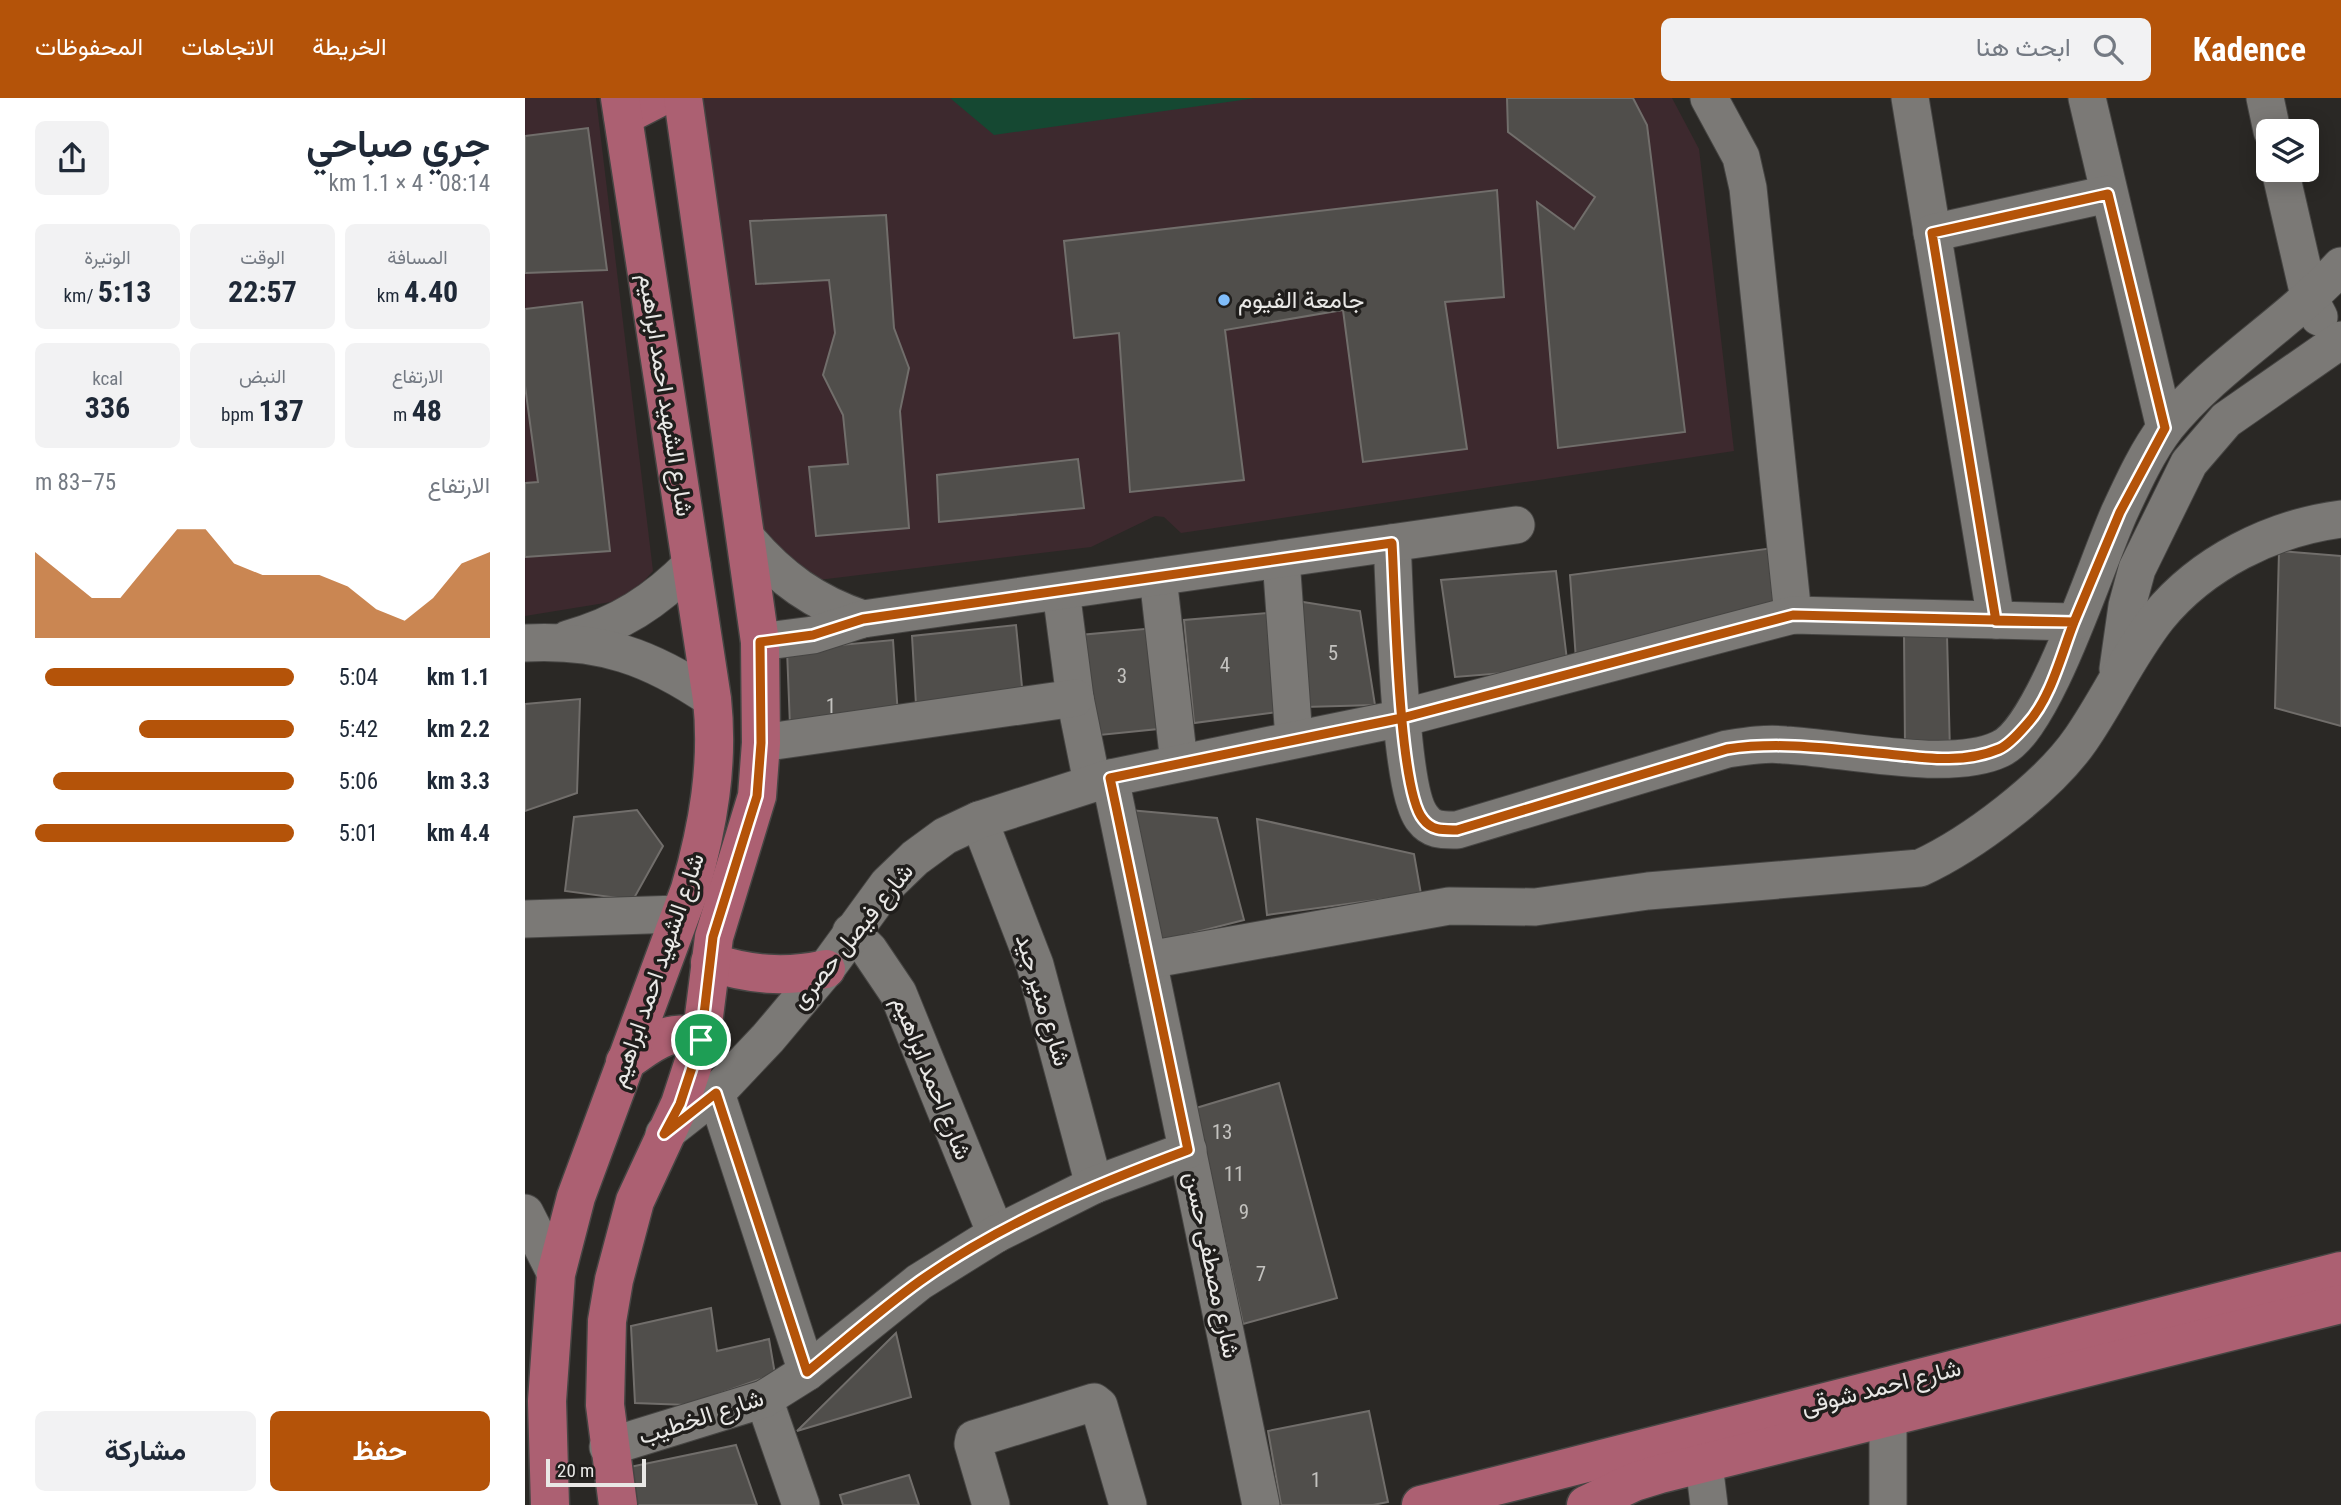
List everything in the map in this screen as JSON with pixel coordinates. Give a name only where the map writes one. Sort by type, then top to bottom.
[{"type":"main road","points":[[622,107],[658,98]]},
{"type":"main road","name":"شارع الشهيد احمد ابراهيم","points":[[618,1505],[608,1447],[605,1363],[614,1280],[635,1201],[680,1104],[701,1040],[713,937],[757,796],[761,743],[760,642],[683,98]]},
{"type":"main road","name":"شارع الشهيد احمد ابراهيم","points":[[550,1505],[536,1453],[556,1274],[576,1197],[702,847],[709,809],[715,728],[622,107]]},
{"type":"main road","points":[[710,962],[756,974],[779,976],[826,969]]},
{"type":"main road","points":[[625,1062],[667,1035],[684,1033],[701,1040]]},
{"type":"main road","name":"شارع احمد شوقى","points":[[1421,1505],[1481,1498],[2341,1271]]},
{"type":"main road","name":"شارع احمد شوقى","points":[[1585,1505],[1634,1482],[2341,1304]]},
{"type":"street","points":[[1709,98],[1741,157],[1748,188],[1793,615]]},
{"type":"street","points":[[1910,98],[1996,621]]},
{"type":"street","points":[[2087,98],[2165,428]]},
{"type":"street","points":[[2265,98],[2269,119]]},
{"type":"street","points":[[2117,680],[2127,606],[2137,569],[2189,463],[2226,420],[2338,342],[2310,300],[2283,182]]},
{"type":"street","points":[[1932,233],[2108,194]]},
{"type":"street","points":[[1392,543],[1402,718],[1415,804],[1422,819],[1436,830],[1457,830],[1727,749],[1754,745],[1782,744],[1941,759],[1974,757],[2003,748],[2029,722],[2051,682],[2120,512],[2165,428],[2204,386],[2310,300],[2341,266]]},
{"type":"street","points":[[1148,960],[1449,906],[1535,906],[1647,891],[1920,868],[1951,854],[2054,771],[2080,741],[2158,617],[2198,577],[2247,547],[2310,523],[2341,519]]},
{"type":"street","points":[[760,642],[813,635],[863,619],[1516,525]]},
{"type":"street","points":[[747,539],[766,561],[803,592],[836,610],[863,619]]},
{"type":"street","points":[[1281,559],[1294,739]]},
{"type":"street","points":[[525,643],[564,640],[621,621],[670,586],[692,564]]},
{"type":"street","points":[[1158,577],[1179,763]]},
{"type":"street","name":"شارع مصطفى حسن","points":[[1061,591],[1075,698],[1101,780],[1148,960],[1261,1505]]},
{"type":"street","name":"شارع فيصل حصرى","points":[[664,1134],[716,1093],[768,1038],[826,969],[888,884],[915,858],[946,836],[979,820],[1101,780],[1402,718],[1793,615],[2074,622]]},
{"type":"street","points":[[564,640],[602,647],[647,661],[681,678],[712,699]]},
{"type":"street","points":[[761,743],[1075,698]]},
{"type":"street","name":"شارع منير جيد","points":[[979,820],[1035,965],[1094,1185]]},
{"type":"street","points":[[525,919],[680,914]]},
{"type":"street","name":"شارع احمد ابراهيم","points":[[851,932],[877,960],[898,993],[996,1234]]},
{"type":"street","points":[[716,1093],[807,1372]]},
{"type":"street","name":"شارع الخطيب","points":[[608,1447],[764,1399],[807,1372],[919,1282],[996,1234],[1094,1185],[1188,1150]]},
{"type":"street","points":[[525,1213],[556,1274]]},
{"type":"street","points":[[764,1399],[801,1505]]},
{"type":"street","points":[[991,1505],[973,1444],[974,1439],[1094,1402],[1099,1406],[1128,1505]]},
{"type":"street","points":[[1888,1417],[1888,1505]]},
{"type":"street","points":[[1704,1464],[1709,1505]]},
{"type":"shaded area","points":[[525,98],[596,98],[653,571],[635,591],[617,601],[525,616]]},
{"type":"shaded area","name":"جامعة الفيوم","points":[[703,98],[1672,98],[1699,149],[1734,451],[1181,533],[1164,517],[1155,516],[1091,547],[810,581],[767,549]]},
{"type":"green space","points":[[950,98],[1256,98],[994,135]]},
{"type":"building","points":[[1507,98],[1633,98],[1647,125],[1685,432],[1558,448],[1537,202],[1574,229],[1595,197],[1508,132]]},
{"type":"building","points":[[588,128],[607,270],[525,273],[525,136]]},
{"type":"building","points":[[1497,190],[1504,297],[1445,302],[1467,449],[1363,462],[1343,310],[1225,330],[1244,480],[1130,492],[1119,333],[1074,338],[1064,241]]},
{"type":"building","points":[[886,215],[894,328],[909,368],[900,411],[909,528],[816,536],[809,467],[848,464],[843,415],[823,375],[835,333],[829,280],[756,284],[750,221]]},
{"type":"building","points":[[582,302],[610,551],[525,557],[525,483],[538,482],[525,386],[525,309]]},
{"type":"building","points":[[1078,459],[1084,508],[939,522],[937,475]]},
{"type":"building","points":[[1773,548],[1782,607],[1576,660],[1570,575]]},
{"type":"building","points":[[2279,551],[2341,556],[2341,726],[2275,708]]},
{"type":"building","points":[[1556,571],[1568,668],[1455,677],[1441,580]]},
{"type":"building","points":[[1297,601],[1360,611],[1375,705],[1305,707]]},
{"type":"building","points":[[1267,613],[1278,712],[1194,723],[1184,620]]},
{"type":"building","points":[[1016,625],[1023,697],[916,705],[912,636]]},
{"type":"building","points":[[1155,628],[1168,728],[1090,736],[1080,635]]},
{"type":"building","points":[[1904,632],[1947,635],[1950,752],[1905,748]]},
{"type":"building","points":[[893,640],[898,716],[790,726],[787,650]]},
{"type":"building","points":[[580,699],[577,793],[525,811],[525,704]]},
{"type":"building","points":[[637,810],[663,846],[633,900],[565,891],[574,817]]},
{"type":"building","points":[[1129,810],[1217,818],[1244,920],[1161,941]]},
{"type":"building","points":[[1257,819],[1414,854],[1421,894],[1267,915]]},
{"type":"building","points":[[1279,1083],[1337,1298],[1243,1324],[1196,1108]]},
{"type":"building","points":[[711,1308],[717,1351],[769,1339],[775,1374],[687,1405],[635,1403],[631,1326]]},
{"type":"building","points":[[896,1333],[911,1397],[797,1431]]},
{"type":"building","points":[[1369,1411],[1388,1502],[1373,1505],[1281,1505],[1268,1431]]},
{"type":"building","points":[[736,1445],[757,1505],[635,1505],[625,1468]]},
{"type":"building","points":[[909,1475],[919,1505],[843,1505],[840,1495]]},
{"type":"place","name":"جامعة الفيوم","points":[[1224,300]]},
{"type":"route","points":[[701,1040],[680,1104],[664,1134],[716,1093],[807,1372],[919,1282],[996,1234],[1094,1185],[1188,1150],[1110,778],[1402,718],[1750,624],[1793,615],[1996,621],[2074,622],[2120,512],[2165,428],[2108,194],[1932,233],[1996,621],[2074,622],[2051,682],[2029,722],[2003,748],[1974,757],[1941,759],[1782,744],[1754,745],[1727,749],[1457,830],[1436,830],[1422,819],[1415,804],[1402,718],[1392,543],[863,619],[813,635],[760,642],[761,743],[757,796],[713,937],[701,1040]]}]
